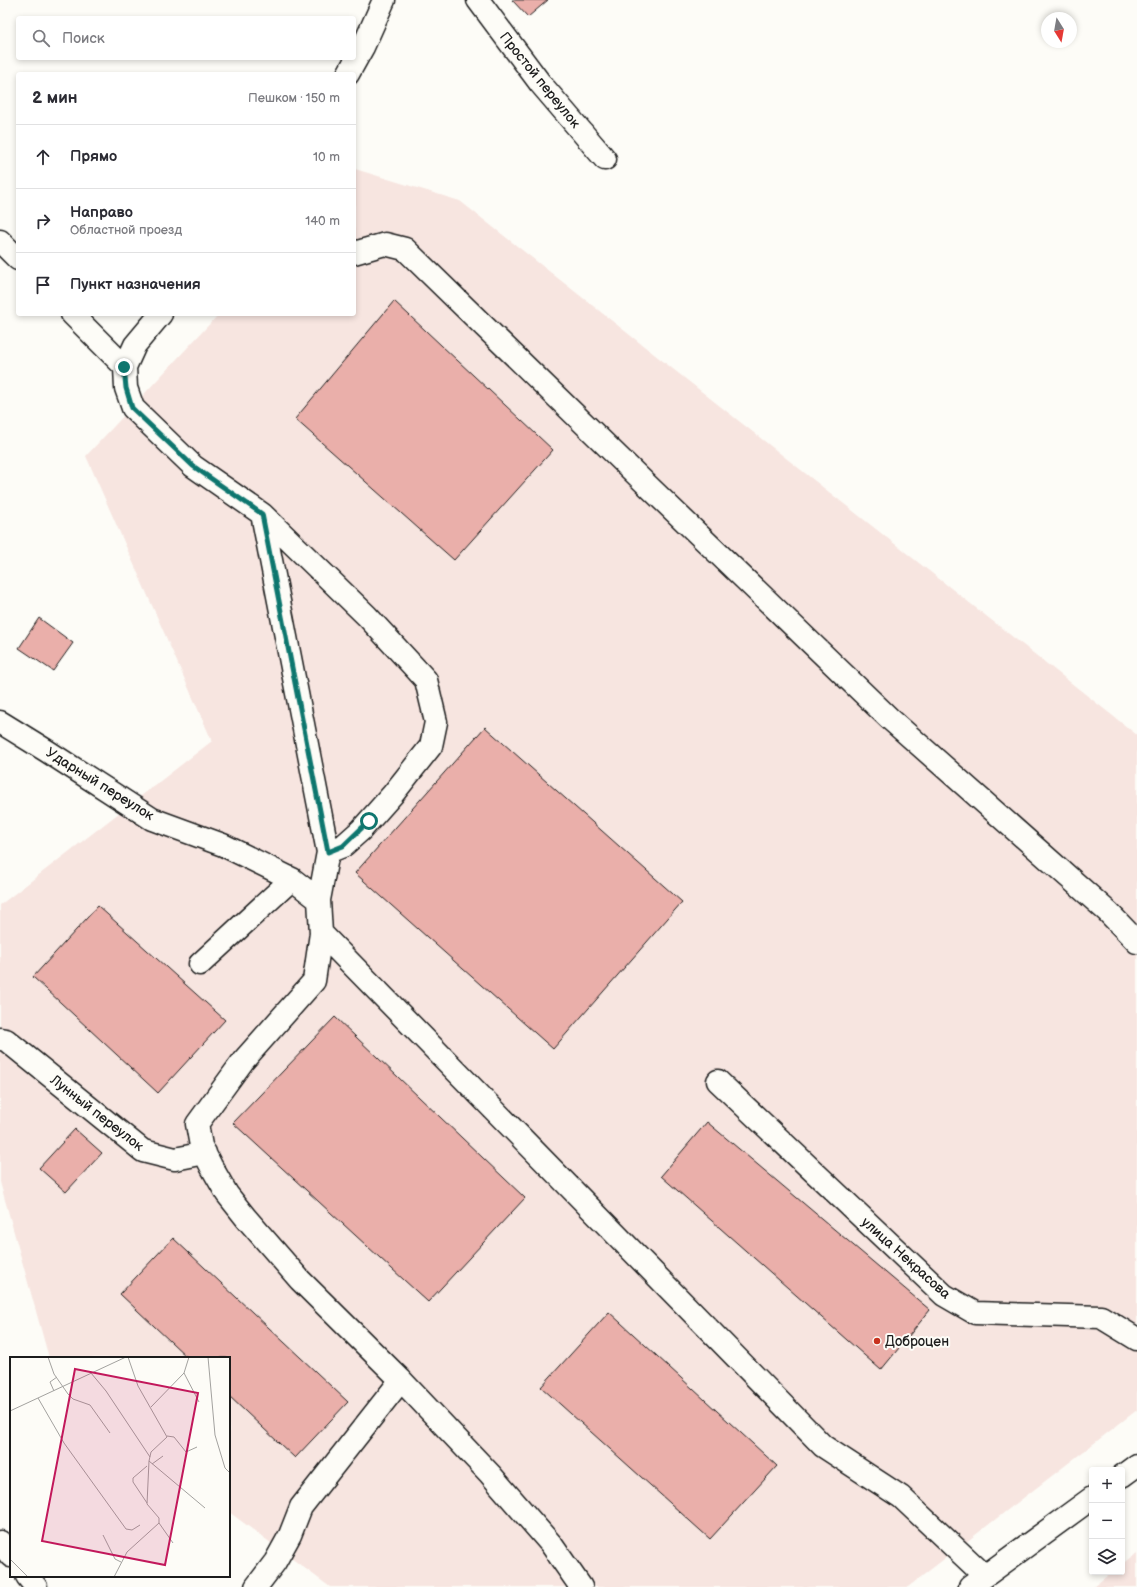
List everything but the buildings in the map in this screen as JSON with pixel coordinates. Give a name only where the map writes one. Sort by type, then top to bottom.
[{"type":"street","points":[[356,60],[384,0]]},
{"type":"street","name":"Простой переулок","points":[[478,0],[540,83],[605,159]]},
{"type":"street","points":[[349,72],[356,60]]},
{"type":"street","points":[[0,241],[16,257]]},
{"type":"street","points":[[356,252],[385,244],[405,249],[889,718],[1108,912],[1137,942]]},
{"type":"street","points":[[74,316],[124,367]]},
{"type":"street","points":[[159,316],[135,345],[124,367],[126,388],[132,408],[193,466],[262,514],[367,616],[426,680],[436,722],[431,746],[394,794],[361,830],[343,846],[328,852]]},
{"type":"street","points":[[262,514],[328,852],[319,900],[321,933],[314,980],[243,1061],[197,1124],[201,1146],[227,1194],[256,1230],[300,1280],[401,1380],[490,1474],[551,1544],[581,1587]]},
{"type":"street","name":"Ударный переулок","points":[[0,722],[47,750],[152,819],[223,845],[292,879],[319,900]]},
{"type":"street","points":[[200,964],[292,879]]},
{"type":"street","points":[[321,933],[823,1446],[901,1498],[978,1582],[1089,1500]]},
{"type":"street","name":"Лунный переулок","points":[[0,1039],[6,1040],[143,1151],[175,1159],[205,1153]]},
{"type":"street","name":"улица Некрасова","points":[[718,1081],[944,1296],[976,1313],[1101,1317],[1137,1339]]},
{"type":"street","points":[[256,1587],[274,1562],[290,1535],[301,1507],[401,1380]]},
{"type":"street","points":[[1125,1474],[1137,1465]]},
{"type":"street","points":[[0,1542],[10,1555]]},
{"type":"street","points":[[28,1577],[36,1587]]},
{"type":"shaded area","points":[[356,169],[460,201],[1137,735],[1137,1410],[908,1587],[330,1587],[230,1513],[230,1357],[49,1357],[0,1182],[0,905],[212,741],[86,456],[217,316],[356,316]]},
{"type":"shaded area","points":[[1137,1553],[1137,1587],[1093,1587],[1108,1575],[1125,1575],[1125,1563]]},
{"type":"place","name":"Доброцен","points":[[877,1341]]},
{"type":"route","points":[[124,367],[126,388],[132,408],[193,466],[262,514],[328,852],[343,846],[369,821]]}]
